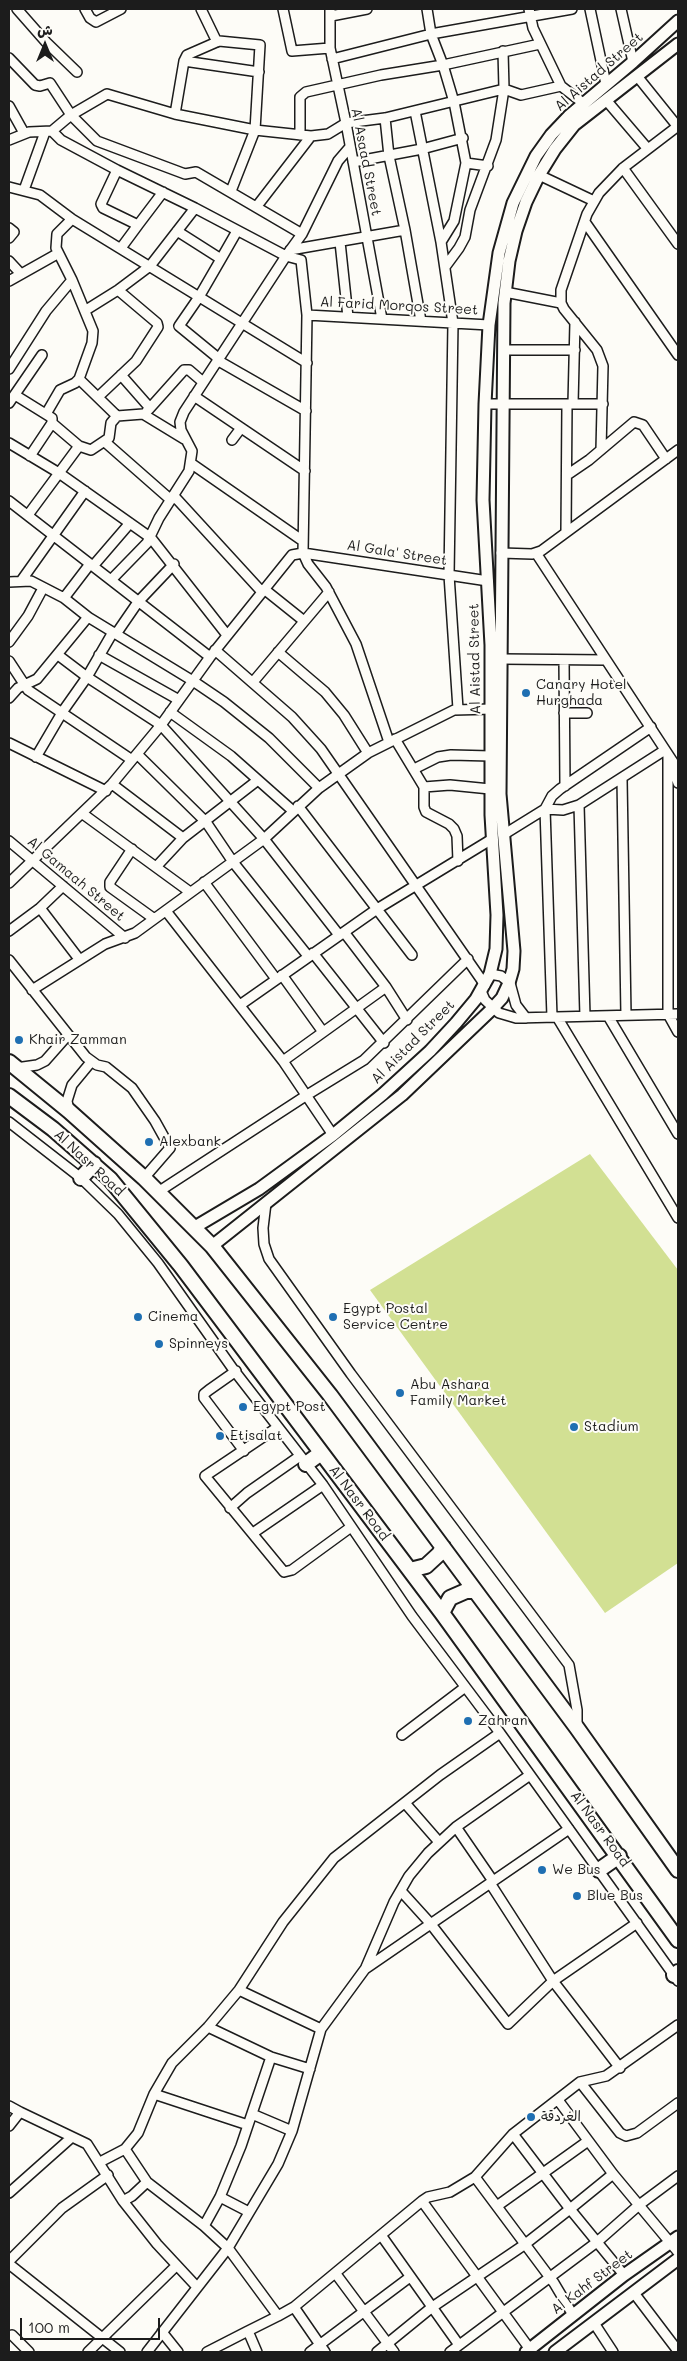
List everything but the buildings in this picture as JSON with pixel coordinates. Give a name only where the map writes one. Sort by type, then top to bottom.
[{"type":"main road","name":"Al Aistad Street","points":[[212,1246],[402,1095],[493,1008],[502,998],[510,983],[514,951],[490,789],[491,646],[483,509],[489,325],[499,253],[513,203],[536,156],[569,116],[634,62],[678,21]]},
{"type":"main road","name":"Al Aistad Street","points":[[195,1227],[252,1194],[333,1135],[383,1094],[430,1051],[470,1007],[490,974],[495,957],[497,935],[496,886],[500,794],[505,292],[516,231],[526,202],[539,175],[555,149],[574,125],[678,44]]},
{"type":"main road","name":"Al Nasr Road","points":[[12,1065],[69,1111],[144,1178],[212,1246],[330,1395],[577,1728],[678,1870]]},
{"type":"main road","name":"Al Nasr Road","points":[[9,1096],[94,1164],[128,1200],[176,1259],[442,1613],[678,1940]]},
{"type":"main road","points":[[81,1178],[94,1164]]},
{"type":"main road","points":[[303,1460],[321,1453]]},
{"type":"main road","points":[[410,1570],[426,1566],[439,1554],[443,1547]]},
{"type":"main road","points":[[442,1613],[450,1598],[457,1593],[474,1591]]},
{"type":"main road","points":[[664,1850],[678,1859]]},
{"type":"main road","points":[[599,1870],[619,1856]]},
{"type":"main road","name":"Al Kahf Street","points":[[530,2351],[573,2314],[674,2240]]},
{"type":"main road","points":[[555,2352],[678,2260]]},
{"type":"street","points":[[17,9],[46,42],[77,72]]},
{"type":"street","points":[[85,9],[90,18],[96,22],[122,9]]},
{"type":"street","points":[[201,9],[217,42]]},
{"type":"street","points":[[283,9],[292,51],[330,48]]},
{"type":"street","points":[[331,12],[365,9]]},
{"type":"street","points":[[427,9],[430,34],[443,65],[454,102],[463,138],[466,163],[454,220],[441,242]]},
{"type":"street","points":[[332,58],[530,12],[572,9]]},
{"type":"street","points":[[590,9],[606,84]]},
{"type":"street","points":[[621,9],[634,62]]},
{"type":"street","name":"Al Asaad Street","points":[[331,12],[330,48],[346,123],[382,319]]},
{"type":"street","points":[[530,12],[533,28],[556,88]]},
{"type":"street","points":[[175,114],[184,61],[187,55],[217,42],[260,45],[255,130],[231,191]]},
{"type":"street","points":[[300,135],[299,101],[302,94],[381,75],[443,65],[540,44]]},
{"type":"street","points":[[445,267],[465,237],[470,210],[488,166],[496,140],[504,89],[503,51]]},
{"type":"street","points":[[9,58],[38,86],[50,83],[71,115],[97,141],[185,174],[196,172],[302,234]]},
{"type":"street","points":[[184,61],[259,72]]},
{"type":"street","points":[[601,450],[604,375],[600,358],[561,303],[561,290],[594,201],[623,168],[678,126],[637,76]]},
{"type":"street","points":[[24,190],[48,132],[71,115],[107,94],[175,114],[255,130],[311,136],[328,134],[346,123],[385,118],[504,89],[521,95],[556,88],[583,103]]},
{"type":"street","points":[[606,100],[647,148]]},
{"type":"street","points":[[9,106],[24,133]]},
{"type":"street","points":[[415,111],[441,242],[453,323],[449,575],[458,709]]},
{"type":"street","points":[[385,118],[389,156],[405,230],[421,321]]},
{"type":"street","points":[[9,140],[24,133],[48,132],[117,170],[237,231],[301,260],[307,315],[303,553],[329,592],[356,644],[392,740],[414,769],[424,787],[424,807],[426,812],[449,824],[454,829],[457,836],[458,861]]},
{"type":"street","points":[[257,206],[311,136]]},
{"type":"street","points":[[353,162],[422,150],[463,138]]},
{"type":"street","points":[[110,580],[151,538],[160,518],[192,464],[192,451],[185,439],[180,422],[203,382],[302,234],[338,161],[350,146]]},
{"type":"street","points":[[466,163],[488,166]]},
{"type":"street","points":[[623,168],[678,244]]},
{"type":"street","points":[[117,170],[101,206],[138,225]]},
{"type":"street","points":[[539,175],[594,201]]},
{"type":"street","points":[[9,187],[24,190],[47,199],[72,219],[307,362]]},
{"type":"street","points":[[121,248],[163,192]]},
{"type":"street","points":[[86,310],[118,290],[150,266],[195,208]]},
{"type":"street","points":[[46,414],[60,390],[79,379],[93,337],[86,310],[57,254],[55,240],[57,234],[72,219]]},
{"type":"street","points":[[585,222],[678,356]]},
{"type":"street","points":[[9,228],[14,232],[9,238]]},
{"type":"street","points":[[288,253],[405,230]]},
{"type":"street","points":[[177,231],[221,259]]},
{"type":"street","points":[[237,231],[179,328],[218,359],[306,411]]},
{"type":"street","points":[[340,242],[348,317]]},
{"type":"street","points":[[9,281],[57,254]]},
{"type":"street","points":[[9,262],[21,274]]},
{"type":"street","points":[[9,370],[46,310],[72,280]]},
{"type":"street","points":[[98,397],[136,361],[158,326],[118,290]]},
{"type":"street","points":[[505,292],[561,303]]},
{"type":"street","name":"Al Farid Morqos Street","points":[[307,315],[489,325]]},
{"type":"street","points":[[566,532],[575,322]]},
{"type":"street","points":[[505,350],[575,350]]},
{"type":"street","points":[[9,403],[42,355]]},
{"type":"street","points":[[143,414],[184,370],[189,370],[203,382]]},
{"type":"street","points":[[121,375],[150,408]]},
{"type":"street","points":[[79,379],[117,416]]},
{"type":"street","points":[[15,395],[52,418],[52,423],[79,446],[89,451],[105,442],[109,436],[112,421],[117,416],[143,414],[185,439]]},
{"type":"street","points":[[194,396],[305,471]]},
{"type":"street","points":[[485,404],[603,404]]},
{"type":"street","points":[[567,475],[601,450],[630,424],[638,421],[644,425],[666,459]]},
{"type":"street","points":[[30,456],[52,423]]},
{"type":"street","points":[[232,440],[242,428]]},
{"type":"street","points":[[105,442],[173,498],[263,591],[304,621]]},
{"type":"street","points":[[9,443],[59,473],[151,538],[174,564],[227,635]]},
{"type":"street","points":[[28,515],[79,446]]},
{"type":"street","points":[[501,553],[536,553],[678,450]]},
{"type":"street","points":[[192,464],[303,542]]},
{"type":"street","points":[[21,581],[85,491]]},
{"type":"street","points":[[9,501],[138,602],[253,682],[308,734],[340,773],[415,886],[468,959],[483,988],[486,1000],[493,1008],[506,1017],[526,1018],[678,1014]]},
{"type":"street","points":[[64,598],[91,565],[130,523]]},
{"type":"street","points":[[9,883],[106,791],[161,725],[212,653],[263,591],[287,558],[303,553]]},
{"type":"street","name":"Al Gala' Street","points":[[303,553],[488,581]]},
{"type":"street","points":[[536,553],[677,765],[675,774],[678,783]]},
{"type":"street","points":[[36,757],[62,711],[88,677],[99,655],[138,602],[174,564]]},
{"type":"street","points":[[9,582],[31,581],[64,598],[88,617],[193,681],[224,702],[269,738],[319,788]]},
{"type":"street","points":[[9,642],[28,616],[43,588]]},
{"type":"street","points":[[253,682],[329,592]]},
{"type":"street","points":[[9,698],[24,685],[34,682],[88,617]]},
{"type":"street","points":[[278,652],[325,692],[344,715],[368,753]]},
{"type":"street","points":[[58,655],[161,725],[264,839],[386,987],[408,1020]]},
{"type":"street","points":[[99,655],[179,700]]},
{"type":"street","points":[[502,660],[606,660]]},
{"type":"street","points":[[564,660],[565,786]]},
{"type":"street","points":[[9,661],[28,690],[134,757],[206,822],[233,862],[384,1043]]},
{"type":"street","points":[[32,990],[105,944],[126,938],[166,911],[264,839],[295,808],[319,788],[368,753],[458,709],[492,709]]},
{"type":"street","points":[[170,712],[232,756],[258,780],[295,808],[412,955]]},
{"type":"street","points":[[564,714],[587,714]]},
{"type":"street","points":[[650,727],[552,796],[545,809],[554,1017],[678,1218]]},
{"type":"street","points":[[9,743],[106,791]]},
{"type":"street","points":[[240,1005],[310,954],[377,909],[497,837],[545,809],[563,810],[579,805],[667,752]]},
{"type":"street","points":[[667,752],[668,1014],[678,1032]]},
{"type":"street","points":[[414,769],[445,756],[491,756]]},
{"type":"street","points":[[622,779],[626,1015]]},
{"type":"street","points":[[156,867],[184,838],[258,780]]},
{"type":"street","points":[[112,784],[184,838]]},
{"type":"street","points":[[424,787],[450,785],[490,789]]},
{"type":"street","points":[[579,805],[585,1016]]},
{"type":"street","points":[[83,814],[190,892]]},
{"type":"street","name":"Al Gamaah Street","points":[[9,842],[126,938]]},
{"type":"street","points":[[132,849],[110,882],[110,886],[153,918]]},
{"type":"street","points":[[204,882],[323,1032]]},
{"type":"street","points":[[9,931],[40,908],[63,886]]},
{"type":"street","points":[[40,908],[79,959]]},
{"type":"street","points":[[166,911],[283,1061],[333,1135]]},
{"type":"street","points":[[158,1192],[306,1095],[364,1060],[408,1020],[468,959]]},
{"type":"street","points":[[9,960],[91,1062],[106,1067],[132,1088],[170,1148],[144,1178]]},
{"type":"street","points":[[490,974],[501,976],[510,983],[516,1005],[526,1018]]},
{"type":"street","points":[[283,1061],[386,987]]},
{"type":"street","points":[[608,1016],[678,1134]]},
{"type":"street","points":[[12,1065],[37,1065],[45,1061],[68,1035]]},
{"type":"street","points":[[69,1111],[67,1101],[72,1085],[91,1062]]},
{"type":"street","points":[[9,1122],[81,1178],[118,1214],[158,1264],[236,1371],[323,1485],[412,1616],[677,1976]]},
{"type":"street","points":[[266,1203],[263,1228],[264,1244],[268,1259],[351,1374],[569,1665],[577,1710],[577,1728]]},
{"type":"street","points":[[236,1371],[204,1394],[204,1398],[244,1451]]},
{"type":"street","points":[[278,1427],[205,1476],[284,1572],[292,1570],[351,1526]]},
{"type":"street","points":[[230,1508],[247,1493],[303,1460]]},
{"type":"street","points":[[252,1533],[323,1485]]},
{"type":"street","points":[[402,1734],[464,1688]]},
{"type":"street","points":[[100,2162],[126,2149],[138,2133],[154,2094],[172,2063],[208,2027],[239,1990],[283,1922],[334,1858],[405,1802],[500,1734]]},
{"type":"street","points":[[147,2352],[228,2248],[278,2164],[292,2131],[321,2029],[365,1969],[400,1890],[409,1876],[439,1842],[456,1827],[530,1775]]},
{"type":"street","points":[[405,1802],[439,1842]]},
{"type":"street","points":[[456,1827],[553,1981],[620,2068]]},
{"type":"street","points":[[365,1969],[522,1859],[569,1829]]},
{"type":"street","points":[[400,1890],[430,1923],[508,2024],[553,1981],[637,1923]]},
{"type":"street","points":[[239,1990],[321,2029]]},
{"type":"street","points":[[206,2352],[294,2307],[422,2201],[428,2197],[450,2192],[475,2177],[514,2134],[580,2082],[606,2076],[620,2068],[678,2025]]},
{"type":"street","points":[[208,2027],[271,2057],[310,2068]]},
{"type":"street","points":[[204,2226],[220,2197],[252,2114],[271,2057]]},
{"type":"street","points":[[580,2082],[620,2133],[626,2136],[637,2133],[678,2103]]},
{"type":"street","points":[[154,2094],[248,2124]]},
{"type":"street","points":[[558,2100],[613,2174],[639,2205],[674,2240],[678,2252]]},
{"type":"street","points":[[9,2106],[86,2144],[100,2162],[123,2201],[176,2266],[197,2287]]},
{"type":"street","points":[[9,2126],[20,2112]]},
{"type":"street","points":[[252,2114],[292,2131]]},
{"type":"street","points":[[514,2134],[542,2174],[624,2275]]},
{"type":"street","points":[[9,2193],[72,2137]]},
{"type":"street","points":[[497,2206],[588,2141]]},
{"type":"street","points":[[126,2149],[147,2182],[204,2226],[228,2248],[278,2316]]},
{"type":"street","points":[[377,2352],[431,2308],[477,2275],[524,2245],[613,2174]]},
{"type":"street","points":[[108,2175],[62,2208],[9,2262],[120,2352]]},
{"type":"street","points":[[450,2352],[597,2242],[639,2205],[678,2176]]},
{"type":"street","points":[[475,2177],[524,2245],[550,2277],[573,2314]]},
{"type":"street","points":[[123,2201],[132,2196],[147,2182]]},
{"type":"street","points":[[220,2197],[249,2212]]},
{"type":"street","points":[[422,2201],[504,2312],[530,2351]]},
{"type":"street","points":[[381,2235],[458,2345]]},
{"type":"street","points":[[88,2352],[176,2266]]},
{"type":"street","points":[[336,2274],[394,2352]]},
{"type":"street","points":[[310,2352],[322,2348],[364,2312],[410,2277]]},
{"type":"street","points":[[634,2293],[678,2351]]},
{"type":"street","points":[[294,2307],[322,2348]]},
{"type":"street","points":[[594,2323],[613,2352]]},
{"type":"street","points":[[248,2331],[257,2352]]},
{"type":"street","points":[[162,2332],[178,2352]]},
{"type":"street","points":[[12,2335],[29,2352]]},
{"type":"green space","name":"Stadium","points":[[590,1154],[678,1270],[678,1563],[605,1613],[370,1290]]},
{"type":"place","name":"Canary Hotel Hurghada","points":[[526,693]]},
{"type":"place","name":"Khair Zamman","points":[[19,1040]]},
{"type":"place","name":"Alexbank","points":[[149,1142]]},
{"type":"place","name":"Cinema","points":[[138,1317]]},
{"type":"place","name":"Egypt Postal Service Centre","points":[[333,1317]]},
{"type":"place","name":"Spinneys","points":[[159,1344]]},
{"type":"place","name":"Abu Ashara Family Market","points":[[400,1393]]},
{"type":"place","name":"Egypt Post","points":[[243,1407]]},
{"type":"place","name":"Stadium","points":[[574,1427]]},
{"type":"place","name":"Etisalat","points":[[220,1436]]},
{"type":"place","name":"Zahran","points":[[468,1721]]},
{"type":"place","name":"We Bus","points":[[542,1870]]},
{"type":"place","name":"Blue Bus","points":[[577,1896]]},
{"type":"place","name":"الغردقة","points":[[531,2117]]}]
